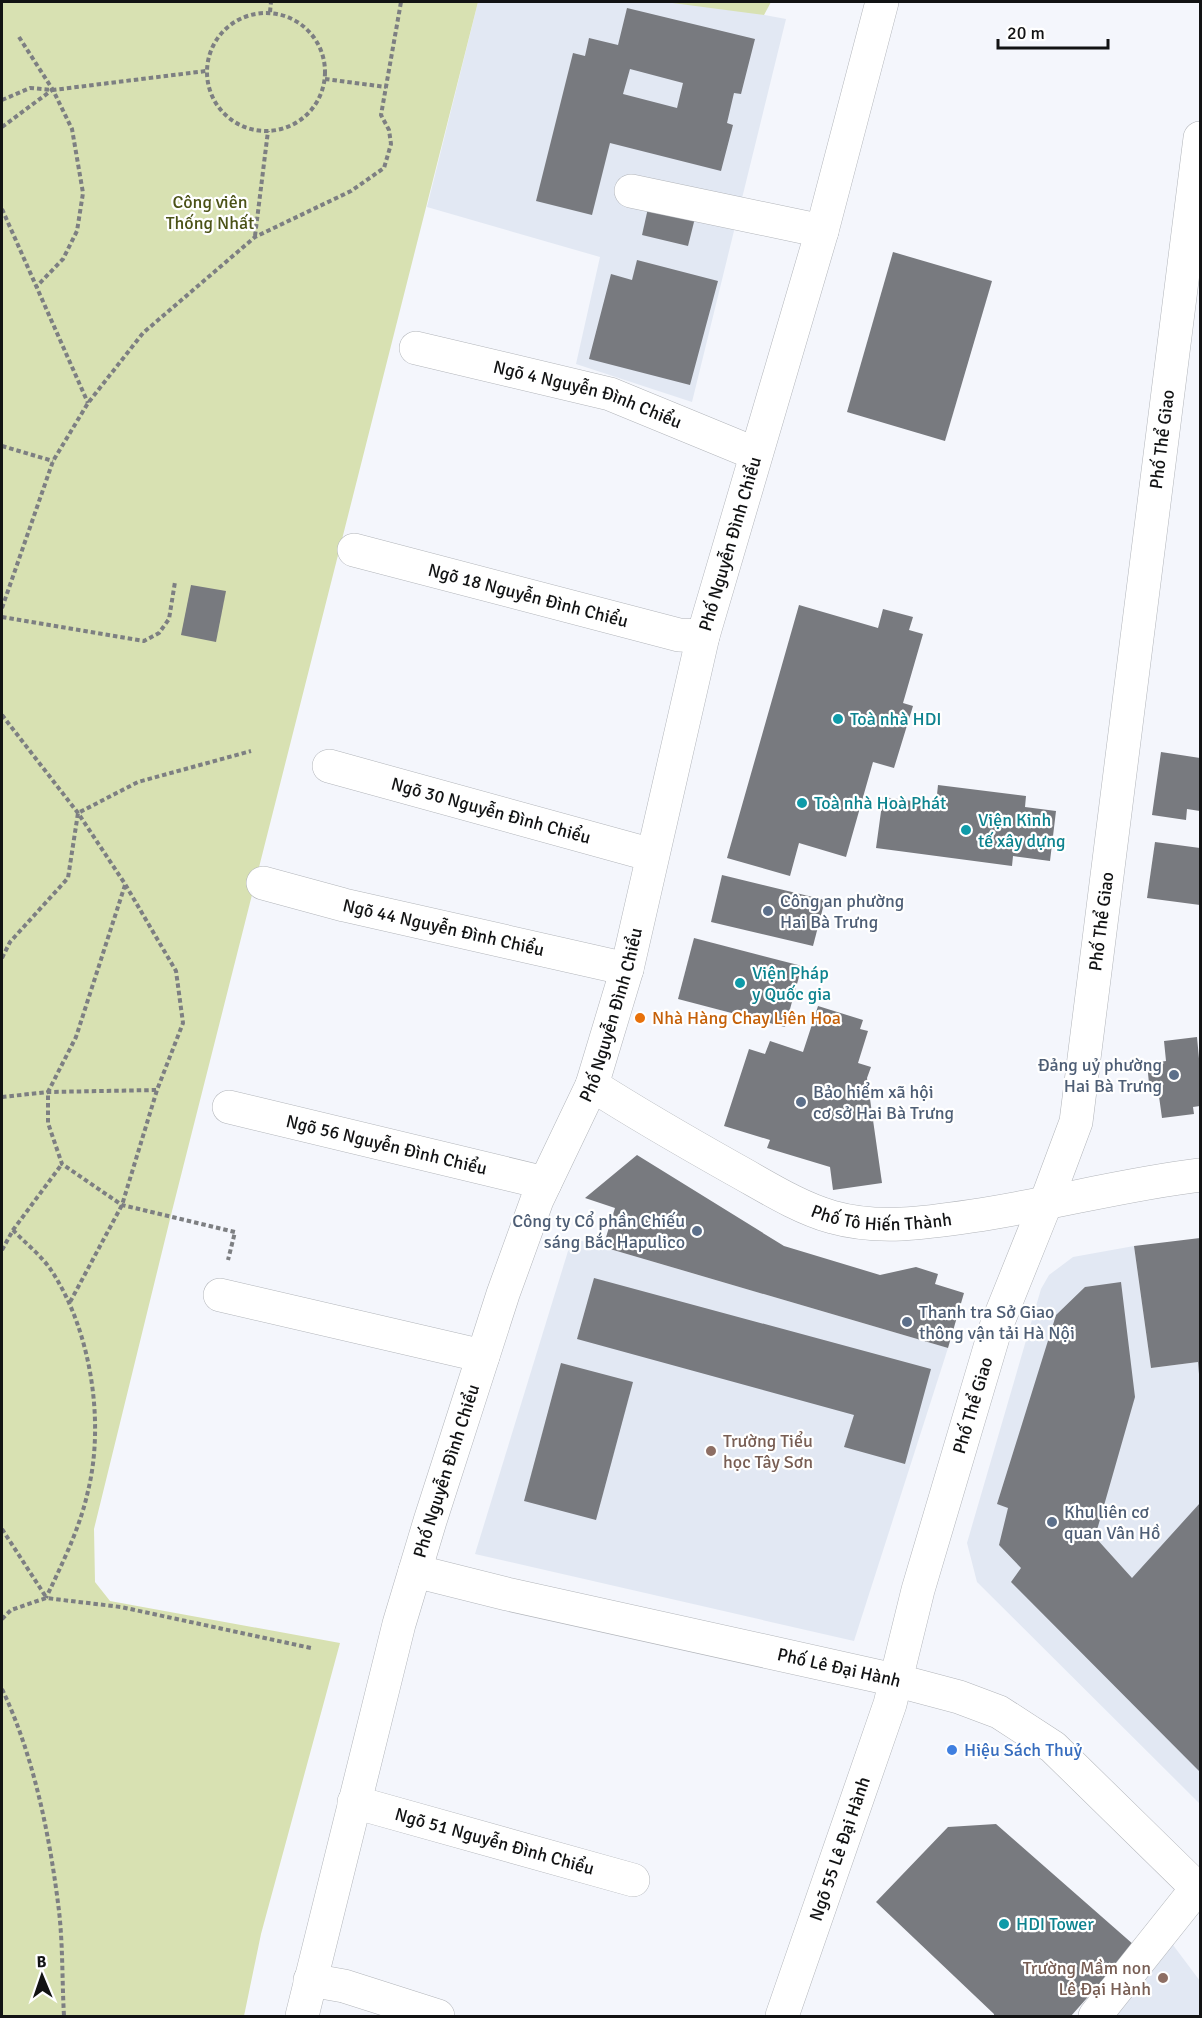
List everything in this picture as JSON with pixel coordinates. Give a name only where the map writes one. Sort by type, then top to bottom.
[{"type":"street","name":"Phố Nguyễn Đình Chiểu","points":[[302,2016],[399,1623],[415,1571],[514,1262],[544,1183],[592,1086],[627,969],[703,636],[822,231],[882,2]]},
{"type":"street","name":"Phố Thể Giao","points":[[895,1680],[918,1590],[996,1327],[1076,1122],[1200,138]]},
{"type":"street","points":[[631,191],[822,231]]},
{"type":"street","name":"Ngõ 4 Nguyễn Đình Chiểu","points":[[416,348],[610,394],[756,454]]},
{"type":"street","name":"Ngõ 18 Nguyễn Đình Chiểu","points":[[354,550],[678,635],[703,636]]},
{"type":"street","name":"Ngõ 30 Nguyễn Đình Chiểu","points":[[329,766],[652,855]]},
{"type":"street","name":"Ngõ 44 Nguyễn Đình Chiểu","points":[[263,883],[345,905],[627,969]]},
{"type":"street","name":"Phố Tô Hiến Thành","points":[[592,1086],[776,1192],[831,1217],[865,1224],[914,1225],[1045,1205],[1161,1180],[1200,1175]]},
{"type":"street","name":"Ngõ 56 Nguyễn Đình Chiểu","points":[[230,1107],[544,1183]]},
{"type":"street","points":[[220,1294],[483,1356]]},
{"type":"street","name":"Phố Lê Đại Hành","points":[[415,1571],[530,1599],[895,1680],[959,1697],[999,1712],[1053,1747],[1199,1889]]},
{"type":"street","name":"Ngõ 55 Lê Đại Hành","points":[[782,2016],[890,1704],[895,1680]]},
{"type":"street","name":"Ngõ 51 Nguyễn Đình Chiểu","points":[[354,1802],[633,1880]]},
{"type":"street","points":[[1095,2016],[1199,1889]]},
{"type":"street","points":[[310,1980],[344,1986],[438,2016]]},
{"type":"path","points":[[270,12],[271,2]]},
{"type":"path","points":[[2,608],[53,461],[88,403],[143,333],[255,237],[351,191],[384,168],[391,144],[389,130],[381,115],[401,2]]},
{"type":"path","points":[[270,12],[289,16],[306,27],[318,42],[325,60],[325,79],[321,95],[312,110],[300,121],[284,128],[268,131],[249,128],[232,120],[218,107],[209,90],[206,71],[210,52],[219,35],[233,22],[251,14],[270,12]]},
{"type":"path","points":[[20,37],[53,90],[72,129],[83,193],[77,231],[63,260],[36,287]]},
{"type":"path","points":[[2,100],[30,88],[53,90],[206,71]]},
{"type":"path","points":[[325,79],[386,87]]},
{"type":"path","points":[[2,127],[53,90]]},
{"type":"path","points":[[255,237],[268,131]]},
{"type":"path","points":[[2,209],[88,403]]},
{"type":"path","points":[[2,446],[53,461]]},
{"type":"path","points":[[2,617],[144,641],[159,633],[169,619],[175,582]]},
{"type":"path","points":[[2,715],[78,813],[125,884],[177,970],[183,1023],[157,1090],[122,1205],[69,1304]]},
{"type":"path","points":[[78,813],[138,782],[251,751]]},
{"type":"path","points":[[2,958],[10,942],[68,879],[78,813]]},
{"type":"path","points":[[125,884],[76,1037],[48,1092],[48,1124],[62,1164],[122,1205],[236,1232],[220,1294]]},
{"type":"path","points":[[2,1097],[48,1092],[157,1090]]},
{"type":"path","points":[[2,1250],[13,1230],[62,1164]]},
{"type":"path","points":[[13,1230],[50,1269],[78,1321],[90,1370],[96,1431],[89,1491],[66,1554],[46,1598]]},
{"type":"path","points":[[2,1529],[46,1598]]},
{"type":"path","points":[[2,1619],[11,1610],[46,1598],[121,1607],[311,1648]]},
{"type":"path","points":[[2,1689],[14,1716],[42,1812],[59,1912],[64,2016]]},
{"type":"shaded area","points":[[478,2],[665,2],[734,9],[786,19],[692,402],[576,364],[600,257],[427,207]]},
{"type":"shaded area","name":"Trường Tiểu học Tây Sơn","points":[[572,1238],[948,1348],[854,1641],[475,1554]]},
{"type":"shaded area","points":[[1134,1246],[1151,1368],[1198,1362],[1200,1376],[1200,1804],[977,1582],[967,1543],[1041,1289],[1049,1275],[1073,1257]]},
{"type":"shaded area","name":"Trường Mầm non Lê Đại Hành","points":[[1173,1945],[1200,1981],[1200,2016],[1095,2016]]},
{"type":"green space","name":"Công viên Thống Nhất","points":[[2,2],[478,2],[172,1211],[94,1529],[95,1582],[110,1601],[340,1643],[261,1934],[244,2016],[2,2016]]},
{"type":"green space","points":[[665,2],[771,2],[764,15]]},
{"type":"building","points":[[627,8],[755,39],[741,94],[734,93],[727,123],[733,125],[721,171],[610,143],[592,215],[536,201],[573,53],[585,56],[589,38],[618,45]],"holes":[[[630,69],[683,83],[677,108],[623,94]]]},
{"type":"building","points":[[650,199],[697,210],[688,246],[642,235]]},
{"type":"building","points":[[893,252],[992,281],[945,441],[847,412]]},
{"type":"building","points":[[637,260],[718,281],[690,385],[589,359],[611,274],[632,280]]},
{"type":"building","points":[[191,585],[226,591],[216,642],[181,635]]},
{"type":"building","points":[[799,605],[878,628],[883,609],[913,617],[909,630],[923,634],[903,703],[913,706],[894,768],[873,762],[846,857],[799,843],[790,876],[727,858]]},
{"type":"building","points":[[1161,752],[1200,758],[1200,811],[1187,809],[1186,820],[1152,815]]},
{"type":"building","name":"Viện Kinh tế xây dựng","points":[[938,785],[1026,796],[1025,807],[1056,811],[1050,861],[1013,856],[1012,866],[876,848],[883,797],[936,804]]},
{"type":"building","points":[[1155,842],[1200,848],[1200,905],[1147,898]]},
{"type":"building","name":"Công an phường Hai Bà Trưng","points":[[722,875],[825,900],[813,946],[711,922]]},
{"type":"building","name":"Viện Pháp y Quốc gia","points":[[694,938],[802,966],[785,1027],[678,999]]},
{"type":"building","name":"Bảo hiểm xã hội cơ sở Hai Bà Trưng","points":[[818,1006],[863,1020],[860,1029],[868,1031],[858,1063],[871,1067],[867,1078],[882,1183],[833,1190],[830,1167],[767,1148],[770,1140],[724,1126],[749,1049],[765,1054],[770,1041],[803,1052]]},
{"type":"building","name":"Đảng uỷ phường Hai Bà Trưng","points":[[1197,1037],[1200,1106],[1193,1107],[1194,1114],[1162,1118],[1157,1082],[1149,1083],[1147,1064],[1166,1061],[1164,1041]]},
{"type":"building","points":[[637,1155],[784,1246],[880,1275],[916,1267],[938,1274],[935,1284],[964,1293],[948,1348],[603,1247],[615,1208],[585,1198]]},
{"type":"building","points":[[1200,1238],[1200,1374],[1198,1362],[1151,1368],[1134,1246]]},
{"type":"building","points":[[594,1278],[931,1369],[905,1464],[844,1447],[854,1415],[577,1339]]},
{"type":"building","name":"Khu liên cơ quan Vân Hồ","points":[[1121,1282],[1135,1397],[1095,1537],[1132,1578],[1200,1503],[1200,1772],[1011,1582],[1021,1568],[999,1545],[1008,1508],[997,1504],[1056,1315],[1085,1287]]},
{"type":"building","points":[[561,1363],[633,1382],[596,1520],[524,1501]]},
{"type":"building","name":"HDI Tower","points":[[996,1824],[1134,1945],[1071,2016],[994,2016],[876,1902],[948,1827]]},
{"type":"place","name":"Toà nhà HDI","points":[[838,719]]},
{"type":"place","name":"Toà nhà Hoà Phát","points":[[802,803]]},
{"type":"place","name":"Viện Kinh tế xây dựng","points":[[966,830]]},
{"type":"place","name":"Công an phường Hai Bà Trưng","points":[[768,911]]},
{"type":"place","name":"Viện Pháp y Quốc gia","points":[[740,983]]},
{"type":"place","name":"Nhà Hàng Chay Liên Hoa","points":[[640,1018]]},
{"type":"place","name":"Đảng uỷ phường Hai Bà Trưng","points":[[1174,1075]]},
{"type":"place","name":"Bảo hiểm xã hội cơ sở Hai Bà Trưng","points":[[801,1102]]},
{"type":"place","name":"Công ty Cổ phần Chiếu sáng Bắc Hapulico","points":[[697,1231]]},
{"type":"place","name":"Thanh tra Sở Giao thông vận tải Hà Nội","points":[[907,1322]]},
{"type":"place","name":"Trường Tiểu học Tây Sơn","points":[[711,1451]]},
{"type":"place","name":"Khu liên cơ quan Vân Hồ","points":[[1052,1522]]},
{"type":"place","name":"Hiệu Sách Thuỷ","points":[[952,1750]]},
{"type":"place","name":"HDI Tower","points":[[1004,1924]]},
{"type":"place","name":"Trường Mầm non Lê Đại Hành","points":[[1163,1978]]}]
